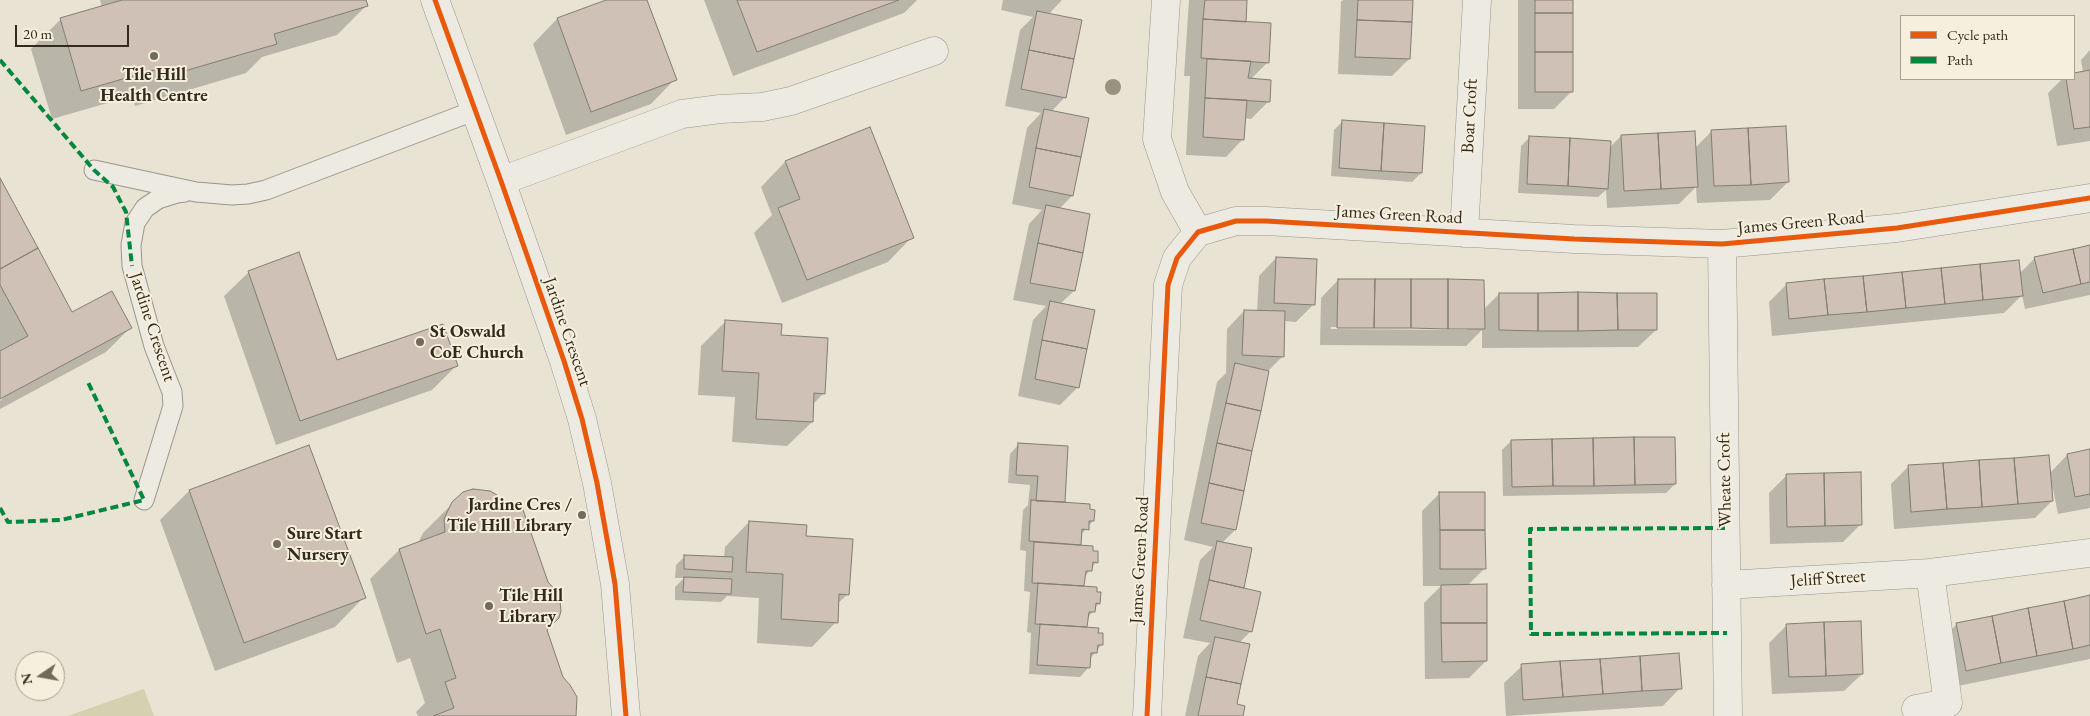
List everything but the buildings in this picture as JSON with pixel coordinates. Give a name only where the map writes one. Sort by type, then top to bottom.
[{"type":"street","name":"Jardine Crescent","points":[[435,0],[501,181],[564,361],[582,419],[597,483],[615,584],[626,716]]},
{"type":"street","points":[[1166,0],[1157,139],[1175,192],[1198,232]]},
{"type":"street","name":"Boar Croft","points":[[1464,233],[1477,0]]},
{"type":"street","points":[[501,181],[682,114],[720,109],[762,107],[791,101],[934,51]]},
{"type":"street","name":"James Green Road","points":[[1147,716],[1168,285],[1177,258],[1198,232],[1236,221],[1266,221],[1464,233],[1722,244],[1897,228],[2090,198]]},
{"type":"street","name":"Wheate Croft","points":[[1722,244],[1728,716]]},
{"type":"street","name":"Jeliff Street","points":[[1726,585],[1930,573],[2090,553]]},
{"type":"street","points":[[1916,709],[1948,703],[1930,573]]},
{"type":"lane","name":"Jardine Crescent","points":[[144,500],[173,406],[172,392],[154,346],[132,266],[131,245],[135,223],[145,208],[158,199],[177,192],[232,195],[266,190],[476,110]]},
{"type":"lane","name":"Jardine Crescent","points":[[94,170],[196,192]]},
{"type":"shaded area","points":[[144,689],[154,716],[68,716]]},
{"type":"marked path","points":[[0,60],[94,170],[113,187],[126,212],[132,266]]},
{"type":"marked path","points":[[0,508],[8,522],[61,520],[144,500],[87,380]]},
{"type":"marked path","points":[[1725,528],[1530,529],[1531,634],[1727,633]]},
{"type":"cycle path","points":[[435,0],[501,181],[564,361],[582,419],[597,483],[615,584],[626,716]]},
{"type":"cycle path","points":[[1147,716],[1168,285],[1177,258],[1198,232],[1236,221],[1266,221],[1574,239],[1722,244],[1897,228],[2090,198]]},
{"type":"place","name":"Tile Hill Health Centre","points":[[154,56]]},
{"type":"place","name":"St Oswald CoE Church","points":[[420,342]]},
{"type":"place","name":"Jardine Cres / Tile Hill Library","points":[[582,515]]},
{"type":"place","name":"Sure Start Nursery","points":[[277,544]]},
{"type":"place","name":"Tile Hill Library","points":[[489,606]]}]
